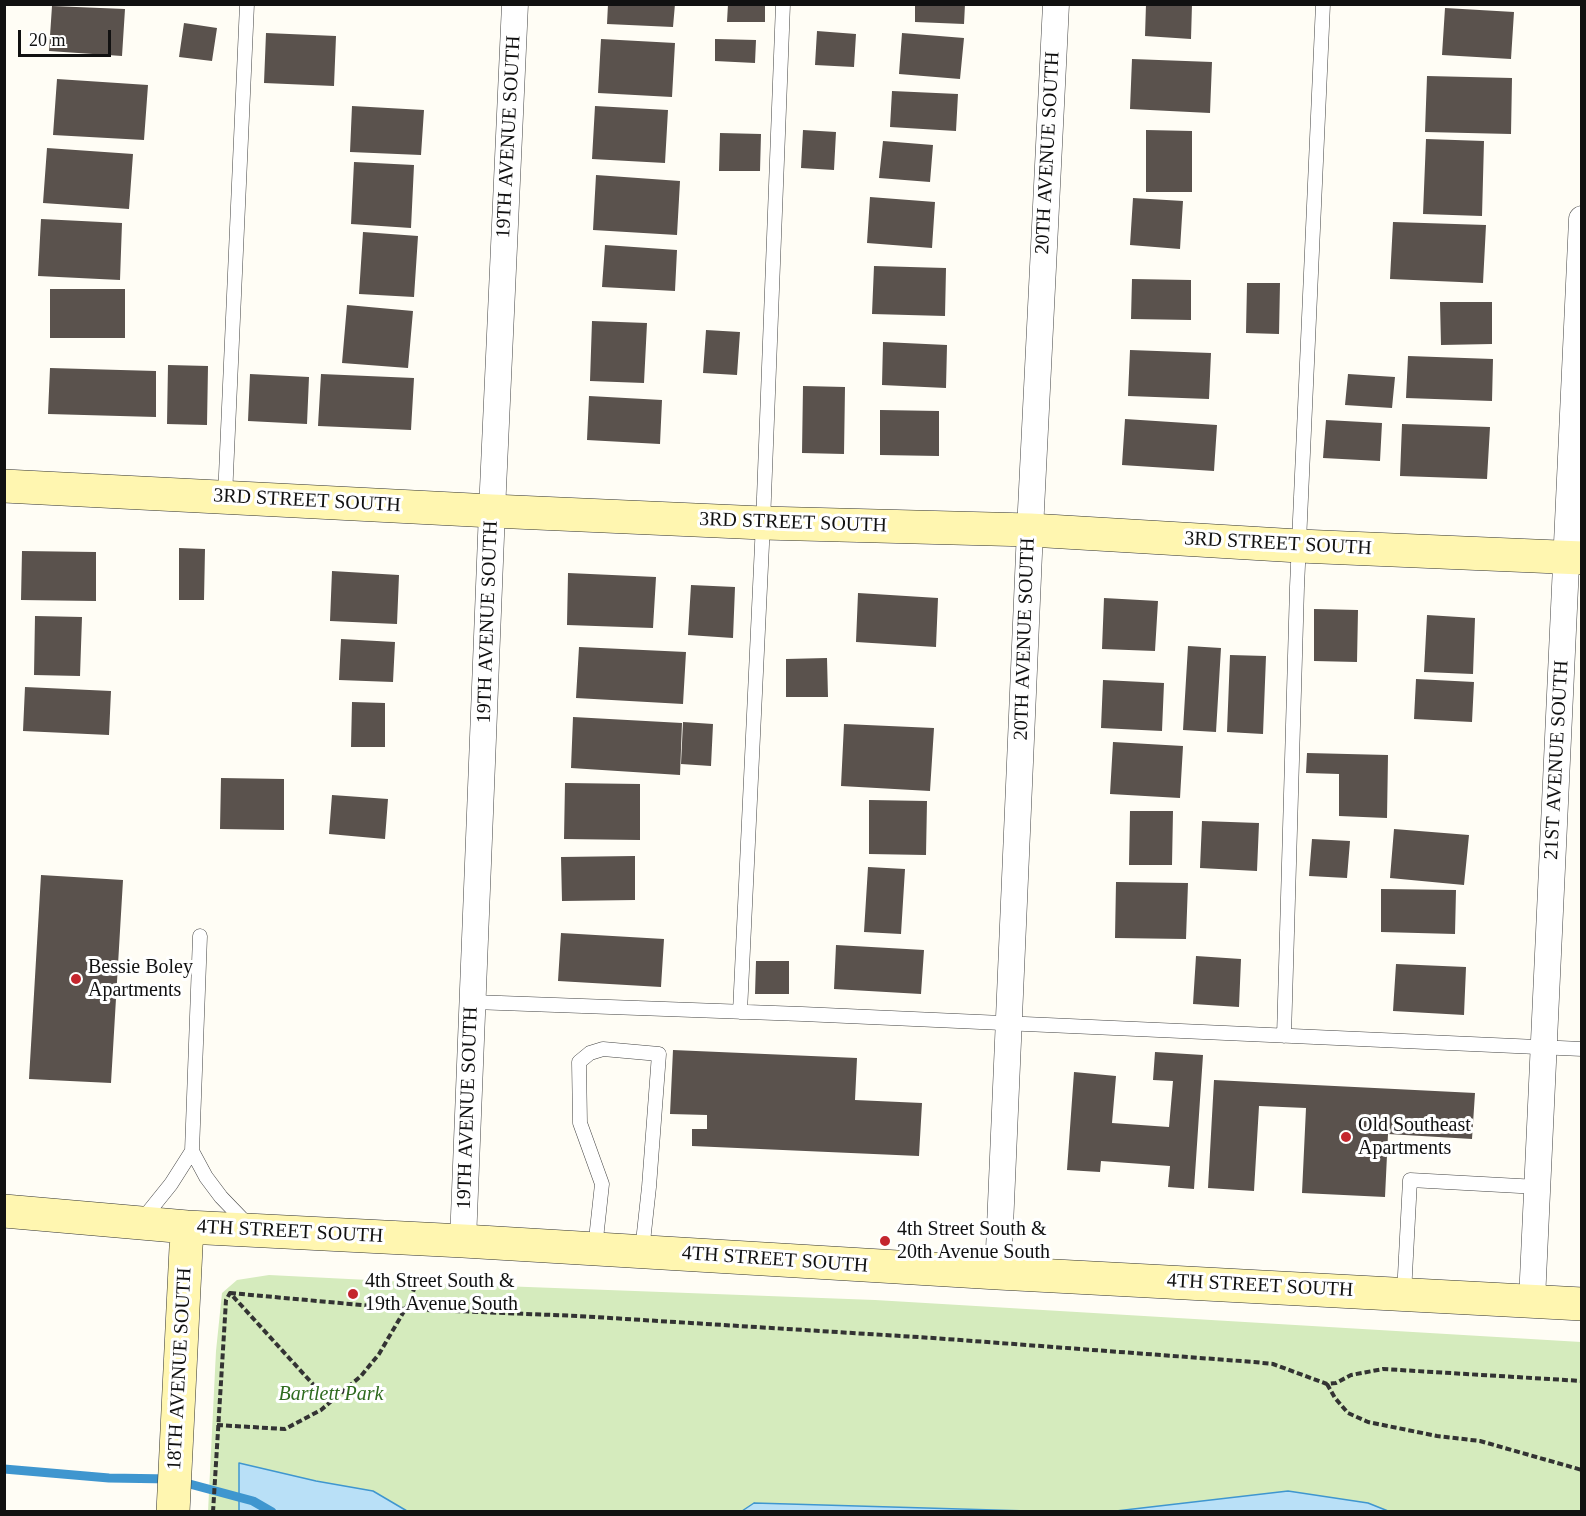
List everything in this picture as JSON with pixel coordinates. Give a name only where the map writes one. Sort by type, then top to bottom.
[{"type":"street","name":"19TH AVENUE SOUTH","points":[[463,1241],[515,4]]},
{"type":"street","name":"20TH AVENUE SOUTH","points":[[998,1273],[1030,530],[1056,4]]},
{"type":"street","name":"21ST AVENUE SOUTH","points":[[1532,1300],[1544,1048],[1574,558],[1581,219]]},
{"type":"street","name":"3RD STREET SOUTH","points":[[4,486],[763,523],[1030,530],[1299,546],[1574,558]]},
{"type":"street","name":"4TH STREET SOUTH","points":[[4,1211],[254,1231],[1581,1304]]},
{"type":"street","name":"18TH AVENUE SOUTH","points":[[173,1512],[187,1227]]},
{"type":"lane","points":[[225,497],[247,4]]},
{"type":"lane","points":[[740,1012],[763,523],[783,4]]},
{"type":"lane","points":[[1284,1036],[1299,546],[1323,4]]},
{"type":"lane","points":[[140,1223],[171,1184],[192,1151],[200,936]]},
{"type":"lane","points":[[472,1002],[1581,1049]]},
{"type":"lane","points":[[595,1248],[602,1184],[580,1123],[579,1062],[590,1053],[603,1048],[659,1054],[642,1251]]},
{"type":"lane","points":[[192,1151],[206,1177],[221,1197],[254,1231]]},
{"type":"lane","points":[[1404,1294],[1410,1179],[1538,1187]]},
{"type":"path","points":[[218,1425],[285,1429],[330,1403],[361,1376],[379,1354],[405,1309],[416,1283]]},
{"type":"path","points":[[230,1293],[405,1309],[578,1316],[933,1338],[1254,1362],[1273,1364],[1327,1384],[1336,1383],[1351,1375],[1383,1369],[1581,1382]]},
{"type":"path","points":[[230,1293],[330,1403]]},
{"type":"path","points":[[213,1512],[226,1300],[230,1293]]},
{"type":"path","points":[[1327,1384],[1348,1413],[1368,1422],[1437,1436],[1480,1441],[1581,1470]]},
{"type":"green space","name":"Bartlett Park","points":[[269,1275],[875,1300],[1581,1342],[1581,1511],[208,1512],[216,1351],[222,1293],[237,1280]]},
{"type":"water","points":[[239,1463],[316,1481],[373,1491],[407,1511],[239,1511]]},
{"type":"water","points":[[1288,1491],[1368,1503],[1388,1511],[1116,1511]]},
{"type":"water","points":[[754,1503],[1029,1511],[742,1511]]},
{"type":"building","points":[[608,4],[675,4],[673,27],[607,24]]},
{"type":"building","points":[[728,4],[765,4],[765,22],[727,22]]},
{"type":"building","points":[[915,4],[965,4],[964,24],[915,22]]},
{"type":"building","points":[[1146,4],[1192,4],[1191,39],[1145,36]]},
{"type":"building","points":[[52,6],[125,9],[122,56],[49,51]]},
{"type":"building","points":[[1445,8],[1514,12],[1511,59],[1442,55]]},
{"type":"building","points":[[184,23],[217,28],[212,61],[179,57]]},
{"type":"building","points":[[817,31],[856,34],[854,67],[815,65]]},
{"type":"building","points":[[266,33],[336,36],[334,86],[264,83]]},
{"type":"building","points":[[902,33],[964,38],[960,79],[899,74]]},
{"type":"building","points":[[601,39],[675,43],[672,97],[598,93]]},
{"type":"building","points":[[715,39],[756,40],[755,63],[715,61]]},
{"type":"building","points":[[1132,59],[1212,62],[1210,113],[1130,109]]},
{"type":"building","points":[[1427,76],[1512,78],[1511,134],[1425,132]]},
{"type":"building","points":[[57,79],[148,85],[144,140],[53,135]]},
{"type":"building","points":[[892,91],[958,94],[956,131],[890,127]]},
{"type":"building","points":[[352,106],[424,110],[421,155],[350,152]]},
{"type":"building","points":[[595,106],[668,110],[665,163],[592,159]]},
{"type":"building","points":[[803,130],[836,132],[834,170],[801,168]]},
{"type":"building","points":[[1146,130],[1192,131],[1192,192],[1146,192]]},
{"type":"building","points":[[720,133],[761,134],[760,171],[719,171]]},
{"type":"building","points":[[1426,139],[1484,141],[1482,216],[1423,214]]},
{"type":"building","points":[[883,141],[933,145],[930,182],[879,178]]},
{"type":"building","points":[[47,148],[133,154],[129,209],[43,203]]},
{"type":"building","points":[[354,162],[414,165],[411,228],[351,224]]},
{"type":"building","points":[[596,175],[680,181],[677,235],[593,230]]},
{"type":"building","points":[[870,197],[935,202],[932,248],[867,243]]},
{"type":"building","points":[[1133,198],[1183,201],[1180,249],[1130,245]]},
{"type":"building","points":[[41,219],[122,223],[120,280],[38,276]]},
{"type":"building","points":[[1393,222],[1486,225],[1483,283],[1390,279]]},
{"type":"building","points":[[363,232],[418,236],[414,297],[359,294]]},
{"type":"building","points":[[605,245],[677,250],[675,291],[602,287]]},
{"type":"building","points":[[874,266],[946,268],[945,316],[872,314]]},
{"type":"building","points":[[1132,279],[1191,280],[1191,320],[1131,319]]},
{"type":"building","points":[[1247,283],[1280,283],[1279,334],[1246,333]]},
{"type":"building","points":[[50,289],[125,289],[125,338],[50,338]]},
{"type":"building","points":[[1440,302],[1492,302],[1492,344],[1441,345]]},
{"type":"building","points":[[347,305],[413,311],[408,368],[342,363]]},
{"type":"building","points":[[592,321],[647,323],[644,383],[590,381]]},
{"type":"building","points":[[706,330],[740,332],[737,375],[703,373]]},
{"type":"building","points":[[883,342],[947,345],[946,388],[882,385]]},
{"type":"building","points":[[1130,350],[1211,353],[1209,399],[1128,396]]},
{"type":"building","points":[[1408,356],[1493,359],[1492,401],[1406,398]]},
{"type":"building","points":[[168,365],[208,366],[207,425],[167,424]]},
{"type":"building","points":[[50,368],[156,371],[156,417],[48,414]]},
{"type":"building","points":[[250,374],[309,377],[307,424],[248,421]]},
{"type":"building","points":[[321,374],[414,378],[411,430],[318,426]]},
{"type":"building","points":[[1348,374],[1395,377],[1392,408],[1345,405]]},
{"type":"building","points":[[803,386],[845,387],[844,454],[802,453]]},
{"type":"building","points":[[589,396],[662,400],[660,444],[587,440]]},
{"type":"building","points":[[880,410],[939,411],[939,456],[880,455]]},
{"type":"building","points":[[1125,419],[1217,425],[1214,471],[1122,465]]},
{"type":"building","points":[[1326,420],[1382,423],[1380,461],[1323,458]]},
{"type":"building","points":[[1402,424],[1490,427],[1487,479],[1400,476]]},
{"type":"building","points":[[179,548],[205,549],[204,600],[179,600]]},
{"type":"building","points":[[22,551],[96,552],[96,601],[21,600]]},
{"type":"building","points":[[332,571],[399,575],[397,624],[330,621]]},
{"type":"building","points":[[568,573],[656,577],[653,628],[567,625]]},
{"type":"building","points":[[691,585],[735,587],[733,638],[688,635]]},
{"type":"building","points":[[858,593],[938,598],[936,647],[856,642]]},
{"type":"building","points":[[1104,598],[1158,601],[1155,651],[1102,649]]},
{"type":"building","points":[[1314,609],[1358,610],[1357,662],[1314,661]]},
{"type":"building","points":[[1427,615],[1475,618],[1473,674],[1424,672]]},
{"type":"building","points":[[35,616],[82,617],[80,676],[34,675]]},
{"type":"building","points":[[341,639],[395,642],[393,682],[339,680]]},
{"type":"building","points":[[1188,646],[1221,648],[1216,732],[1183,730]]},
{"type":"building","points":[[579,647],[686,652],[683,704],[576,698]]},
{"type":"building","points":[[1230,655],[1266,656],[1263,734],[1227,732]]},
{"type":"building","points":[[827,658],[828,697],[786,697],[786,659]]},
{"type":"building","points":[[1416,679],[1474,682],[1472,722],[1414,719]]},
{"type":"building","points":[[1103,680],[1164,683],[1162,731],[1101,728]]},
{"type":"building","points":[[25,687],[111,691],[109,735],[23,731]]},
{"type":"building","points":[[352,702],[385,703],[385,747],[351,747]]},
{"type":"building","points":[[573,717],[682,723],[680,775],[571,768]]},
{"type":"building","points":[[683,722],[713,724],[711,766],[681,764]]},
{"type":"building","points":[[844,724],[934,728],[930,791],[841,786]]},
{"type":"building","points":[[1113,742],[1183,746],[1180,798],[1110,794]]},
{"type":"building","points":[[1307,753],[1388,755],[1387,818],[1339,816],[1339,774],[1306,773]]},
{"type":"building","points":[[221,778],[284,779],[284,830],[220,829]]},
{"type":"building","points":[[565,783],[640,784],[640,840],[564,839]]},
{"type":"building","points":[[332,795],[388,799],[385,839],[329,834]]},
{"type":"building","points":[[869,800],[927,801],[926,855],[869,854]]},
{"type":"building","points":[[1130,811],[1173,811],[1172,865],[1129,865]]},
{"type":"building","points":[[1202,821],[1259,823],[1257,871],[1200,868]]},
{"type":"building","points":[[1394,829],[1469,835],[1464,885],[1390,878]]},
{"type":"building","points":[[1312,839],[1350,841],[1347,878],[1309,876]]},
{"type":"building","points":[[635,856],[635,900],[562,901],[561,857]]},
{"type":"building","points":[[868,867],[905,869],[901,934],[864,932]]},
{"type":"building","name":"Bessie Boley Apartments","points":[[41,875],[123,880],[111,1083],[29,1079]]},
{"type":"building","points":[[1116,882],[1188,883],[1186,939],[1115,938]]},
{"type":"building","points":[[1381,889],[1456,890],[1455,934],[1381,932]]},
{"type":"building","points":[[561,933],[664,939],[661,987],[558,981]]},
{"type":"building","points":[[836,945],[924,950],[921,994],[834,989]]},
{"type":"building","points":[[1196,956],[1241,959],[1239,1007],[1193,1004]]},
{"type":"building","points":[[756,961],[789,961],[789,994],[755,994]]},
{"type":"building","points":[[1396,964],[1466,967],[1464,1015],[1393,1011]]},
{"type":"building","points":[[673,1050],[857,1058],[855,1100],[922,1103],[919,1156],[692,1146],[692,1129],[707,1129],[707,1115],[670,1114]]},
{"type":"building","points":[[1155,1052],[1203,1055],[1194,1189],[1168,1187],[1170,1166],[1101,1161],[1100,1172],[1067,1170],[1074,1072],[1116,1076],[1112,1123],[1169,1127],[1173,1081],[1153,1080]]},
{"type":"building","name":"Old Southeast Apartments","points":[[1214,1080],[1475,1093],[1472,1139],[1388,1134],[1385,1197],[1302,1193],[1306,1108],[1259,1106],[1254,1191],[1208,1188]]},
{"type":"waterway","points":[[4,1469],[109,1478],[171,1479],[253,1501],[272,1512]]},
{"type":"place","name":"Bessie Boley Apartments","points":[[76,979]]},
{"type":"place","name":"Old Southeast Apartments","points":[[1346,1137]]},
{"type":"place","name":"4th Street South & 20th Avenue South","points":[[885,1241]]},
{"type":"place","name":"4th Street South & 19th Avenue South","points":[[353,1294]]}]
